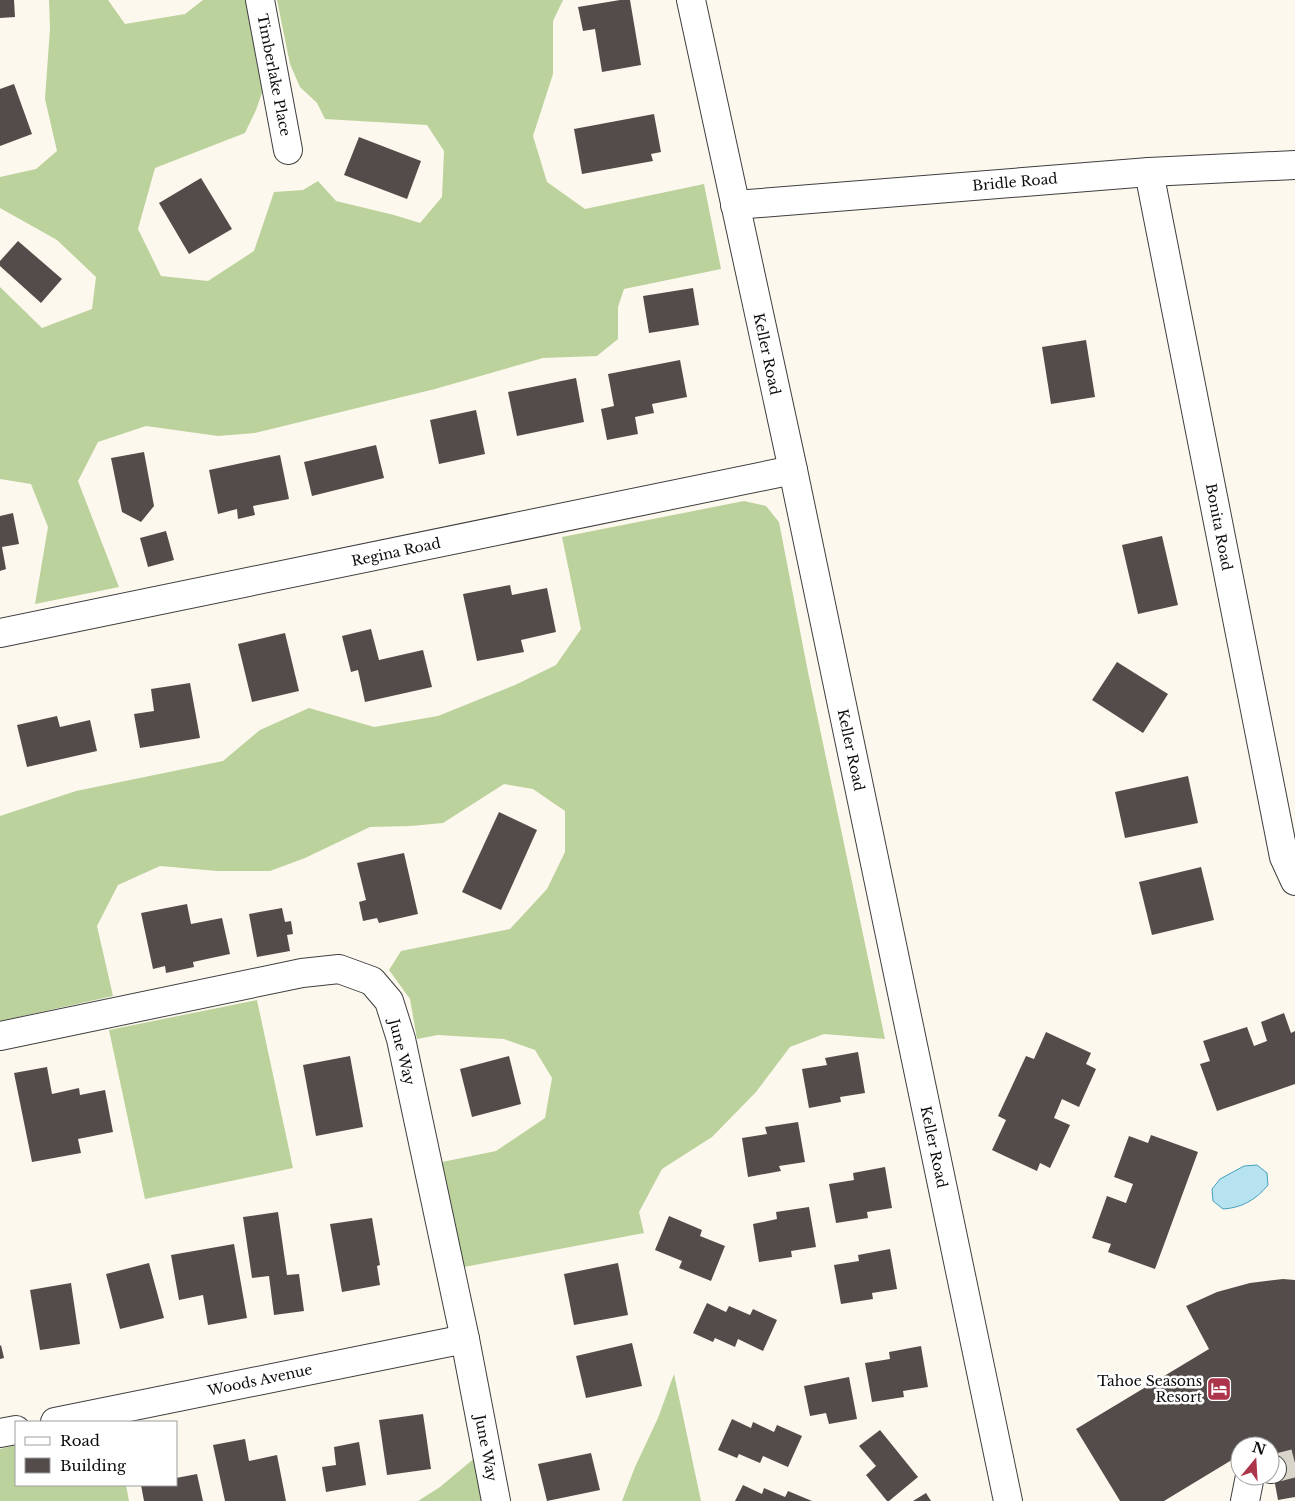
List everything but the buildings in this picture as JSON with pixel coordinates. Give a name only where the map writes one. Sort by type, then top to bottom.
[{"type":"street","name":"Timberlake Place","points":[[260,0],[288,150]]},
{"type":"street","name":"Keller Road","points":[[691,0],[793,470],[1008,1501]]},
{"type":"street","name":"Bridle Road","points":[[735,205],[1149,172],[1295,165]]},
{"type":"street","name":"Bonita Road","points":[[1149,172],[1284,857],[1295,881]]},
{"type":"street","name":"Regina Road","points":[[0,633],[793,470]]},
{"type":"street","name":"June Way","points":[[0,1036],[302,973],[340,970],[372,981],[389,1001],[400,1039],[465,1339],[496,1501]]},
{"type":"street","name":"Woods Avenue","points":[[60,1421],[465,1339]]},
{"type":"street","points":[[0,1433],[15,1430]]},
{"type":"street","points":[[1245,1501],[1254,1486]]},
{"type":"green space","points":[[49,0],[108,0],[125,24],[185,14],[203,0],[246,0],[263,90],[245,133],[155,168],[138,229],[161,276],[208,281],[254,251],[274,192],[303,190],[318,181],[336,201],[420,223],[442,197],[444,151],[427,125],[325,119],[317,103],[300,87],[290,64],[277,0],[563,0],[553,21],[553,74],[533,136],[547,182],[585,209],[704,184],[721,269],[624,289],[618,307],[618,339],[597,356],[543,358],[435,389],[255,433],[218,436],[146,426],[98,442],[78,481],[119,587],[35,604],[48,527],[31,484],[0,479],[0,287],[42,328],[92,309],[96,277],[57,240],[0,208],[0,177],[36,169],[57,151],[45,99],[50,28]]},
{"type":"green space","points":[[744,501],[766,506],[779,522],[808,672],[885,1039],[824,1034],[790,1047],[756,1092],[712,1137],[662,1169],[639,1212],[644,1233],[464,1267],[442,1162],[496,1151],[545,1118],[552,1078],[535,1050],[504,1039],[438,1035],[417,1039],[410,999],[389,970],[401,951],[510,929],[547,889],[565,852],[565,811],[533,789],[504,784],[443,823],[370,827],[305,858],[270,871],[217,871],[160,866],[118,885],[97,926],[113,996],[0,1021],[0,816],[76,791],[223,761],[260,730],[309,708],[374,727],[438,716],[515,685],[556,665],[581,629],[562,537]]},
{"type":"green space","points":[[257,1000],[293,1168],[145,1199],[109,1030]]},
{"type":"green space","points":[[674,1374],[701,1501],[622,1501],[635,1467],[658,1418]]},
{"type":"green space","points":[[15,1445],[15,1486],[126,1486],[129,1501],[0,1501],[0,1449]]},
{"type":"green space","points":[[477,1456],[485,1501],[418,1501],[440,1487]]},
{"type":"water","points":[[1257,1165],[1267,1173],[1268,1185],[1258,1195],[1242,1205],[1223,1209],[1213,1201],[1212,1189],[1220,1179],[1244,1166]]},
{"type":"tunnel","points":[[1280,1467],[1295,1463]]},
{"type":"place","name":"Tahoe Seasons Resort","points":[[1219,1389]]}]
